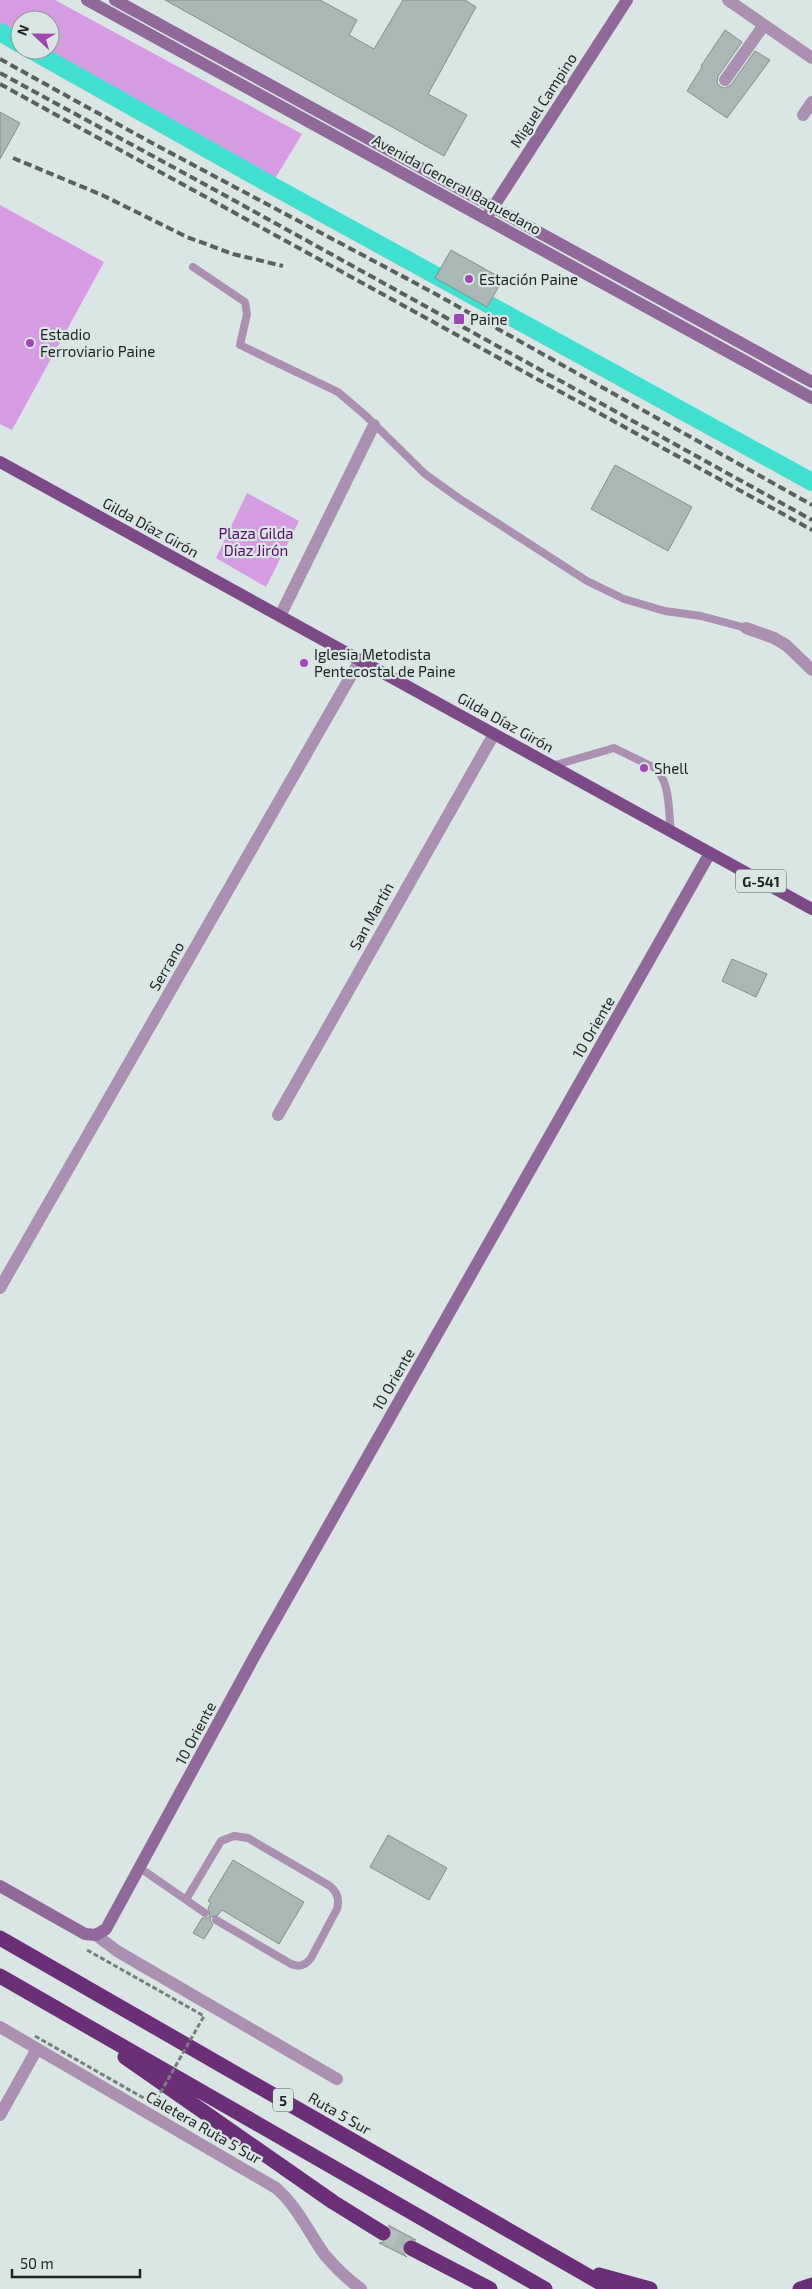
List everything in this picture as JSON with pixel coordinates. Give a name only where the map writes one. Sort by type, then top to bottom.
[{"type":"highway","name":"Ruta 5 Sur","points":[[0,1938],[611,2289]]},
{"type":"highway","name":"5","points":[[0,1976],[546,2289]]},
{"type":"highway","points":[[56,2008],[333,2202],[384,2233]]},
{"type":"highway","points":[[411,2248],[490,2289]]},
{"type":"highway","points":[[565,2262],[595,2274],[650,2289]]},
{"type":"highway","points":[[800,2289],[812,2285]]},
{"type":"main road","name":"Avenida General Baquedano","points":[[87,0],[812,398]]},
{"type":"main road","name":"Avenida General Baquedano","points":[[115,0],[494,206],[812,382]]},
{"type":"main road","name":"Miguel Campino","points":[[487,219],[627,0]]},
{"type":"main road","name":"Gilda Díaz Girón","points":[[0,462],[812,910]]},
{"type":"main road","name":"10 Oriente","points":[[96,1935],[106,1929],[109,1924],[259,1648],[710,853]]},
{"type":"main road","points":[[0,1886],[79,1931],[96,1935]]},
{"type":"street","points":[[728,0],[812,58]]},
{"type":"street","points":[[725,80],[764,25]]},
{"type":"street","points":[[803,115],[812,102]]},
{"type":"street","points":[[280,616],[374,425]]},
{"type":"street","points":[[746,628],[774,638],[786,645],[812,670]]},
{"type":"street","name":"Serrano","points":[[0,1288],[360,660]]},
{"type":"street","name":"San Martín","points":[[278,1115],[494,734]]},
{"type":"street","points":[[96,1935],[117,1951],[337,2079]]},
{"type":"street","name":"Caletera Ruta 5 Sur","points":[[0,2027],[36,2043],[276,2188],[293,2206],[324,2254],[336,2268],[361,2289]]},
{"type":"street","points":[[0,2115],[36,2043]]},
{"type":"lane","points":[[192,267],[245,302],[247,314],[240,345],[338,392],[425,474],[460,499],[587,581],[624,599],[665,611],[701,616],[746,628]]},
{"type":"lane","points":[[552,766],[614,748],[653,767],[658,770],[664,779],[670,831]]},
{"type":"lane","points":[[186,1898],[220,1841],[234,1836],[248,1838],[330,1886],[339,1901],[337,1909],[311,1958],[308,1962],[299,1966],[291,1964],[216,1920]]},
{"type":"lane","points":[[140,1868],[186,1898],[205,1913]]},
{"type":"path","points":[[36,2043],[154,2104],[204,2016],[87,1950]]},
{"type":"green space","points":[[0,0],[55,0],[302,134],[273,182],[57,60],[60,60],[60,10],[10,10],[10,34],[0,28]]},
{"type":"green space","name":"Estadio Ferroviario Paine","points":[[0,205],[104,262],[12,430],[0,424]]},
{"type":"green space","name":"Plaza Gilda Díaz Jirón","points":[[247,493],[299,521],[266,587],[216,558]]},
{"type":"building","points":[[165,0],[320,0],[357,20],[349,35],[374,49],[403,0],[465,0],[476,7],[428,94],[467,115],[444,156]]},
{"type":"building","points":[[725,30],[742,42],[718,76],[717,83],[721,87],[725,88],[731,85],[755,51],[770,60],[727,118],[687,91]]},
{"type":"building","points":[[0,112],[20,123],[0,159]]},
{"type":"building","name":"Estación Paine","points":[[451,250],[503,279],[487,307],[435,278]]},
{"type":"building","points":[[615,465],[692,507],[668,551],[591,509]]},
{"type":"building","points":[[732,959],[767,974],[756,997],[722,981]]},
{"type":"building","points":[[388,1835],[447,1868],[429,1900],[370,1867]]},
{"type":"building","points":[[233,1860],[304,1902],[279,1944],[222,1910],[218,1915],[211,1917],[210,1920],[213,1925],[204,1939],[193,1933],[202,1918],[210,1916],[208,1908],[211,1903],[208,1901]]},
{"type":"building","points":[[388,2225],[416,2240],[406,2240],[403,2244],[403,2253],[407,2257],[379,2243],[391,2238],[391,2229]]},
{"type":"waterway","points":[[0,32],[10,38]]},
{"type":"waterway","points":[[49,60],[271,185],[812,482]]},
{"type":"tunnel","points":[[383,2233],[411,2248]]},
{"type":"railway","points":[[0,59],[152,143],[432,292],[812,505]]},
{"type":"railway","points":[[0,73],[812,520]]},
{"type":"railway","points":[[0,84],[812,530]]},
{"type":"railway","points":[[13,158],[102,195],[187,237],[233,254],[283,266]]},
{"type":"place","name":"Estación Paine","points":[[469,279]]},
{"type":"place","name":"Paine","points":[[459,319]]},
{"type":"place","name":"Estadio Ferroviario Paine","points":[[30,343]]},
{"type":"place","name":"Iglesia Metodista Pentecostal de Paine","points":[[304,663]]},
{"type":"place","name":"Shell","points":[[644,768]]}]
